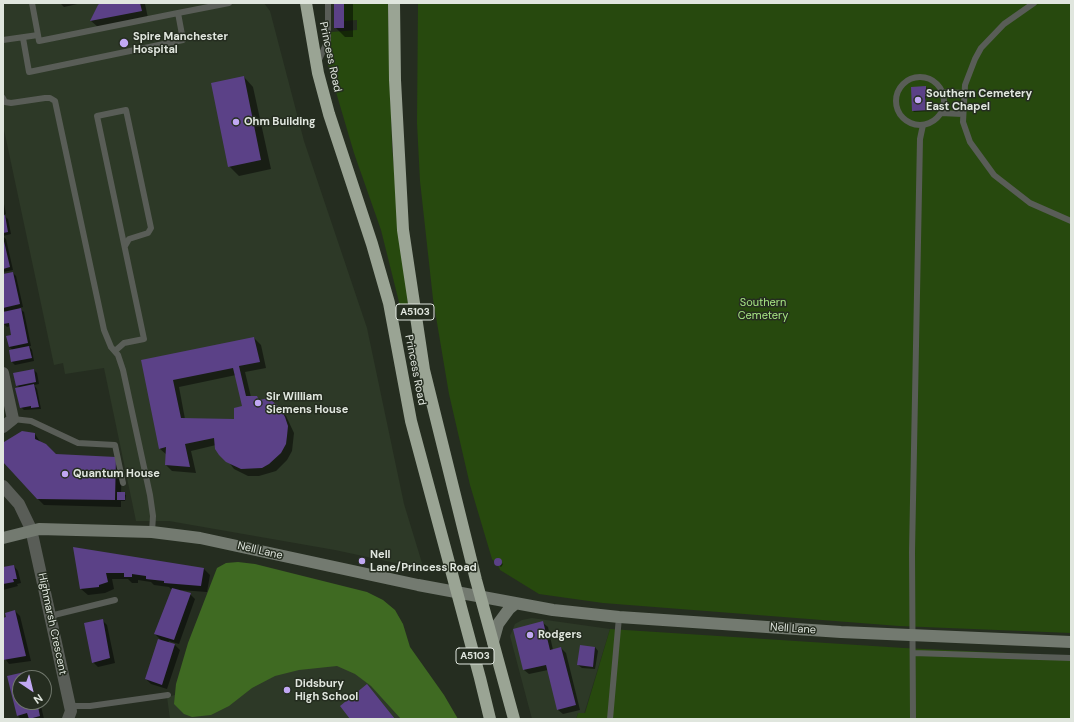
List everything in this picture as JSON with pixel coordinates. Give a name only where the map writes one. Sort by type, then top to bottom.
[{"type":"highway","name":"Princess Road","points":[[306,3],[317,66],[329,114],[370,237],[389,303],[411,421],[458,593],[490,719]]},
{"type":"highway","name":"Princess Road","points":[[394,3],[399,162],[407,253],[424,370],[480,597],[514,719]]},
{"type":"street","points":[[3,373],[13,419],[3,427]]},
{"type":"street","name":"Highmarsh Crescent","points":[[3,486],[19,504],[31,529],[71,711],[68,719]]},
{"type":"street","name":"Nell Lane","points":[[3,538],[31,529],[152,532],[200,538],[515,604],[619,616],[912,636],[1071,642]]},
{"type":"street","points":[[493,642],[498,624],[509,609],[515,604]]},
{"type":"lane","points":[[32,3],[39,41],[230,3]]},
{"type":"lane","points":[[317,66],[328,40],[328,3]]},
{"type":"lane","points":[[1034,3],[1004,24],[981,48],[970,71],[964,93],[962,102],[963,122],[970,142],[994,175],[1030,203],[1071,221]]},
{"type":"lane","points":[[23,38],[29,72],[183,40],[178,13]]},
{"type":"lane","points":[[3,40],[38,35]]},
{"type":"lane","points":[[924,76],[932,79],[938,84],[943,92],[945,99],[941,114],[930,123],[923,125],[915,125],[907,122],[899,112],[895,101],[901,85],[912,78],[924,76]]},
{"type":"lane","points":[[943,92],[964,93]]},
{"type":"lane","points":[[3,98],[5,102],[11,103],[45,98],[50,98],[54,101],[106,339],[118,355],[122,366],[150,495],[153,516],[152,532]]},
{"type":"lane","points":[[115,351],[124,343],[144,339],[97,116],[126,110],[151,228],[148,234],[127,240],[125,246]]},
{"type":"lane","points":[[941,114],[962,114]]},
{"type":"lane","points":[[913,719],[912,636],[920,139],[923,125]]},
{"type":"lane","points":[[13,419],[31,421],[78,443],[115,446],[123,483]]},
{"type":"lane","points":[[50,616],[115,600]]},
{"type":"lane","points":[[610,719],[619,616]]},
{"type":"lane","points":[[913,653],[1071,658]]},
{"type":"lane","points":[[70,706],[90,706],[168,695]]},
{"type":"shaded area","points":[[3,3],[264,3],[270,11],[304,141],[367,328],[404,504],[422,563],[420,566],[414,567],[335,550],[169,521],[136,521],[104,368],[65,374],[63,363],[54,365],[3,125]]},
{"type":"shaded area","points":[[532,618],[610,629],[584,714],[578,713],[576,719],[532,719],[510,636],[515,624],[522,620]]},
{"type":"shaded area","name":"Didsbury High School","points":[[342,663],[416,719],[170,719],[167,697],[259,674]]},
{"type":"green space","points":[[344,3],[388,3],[392,148],[408,303],[400,306],[381,230],[354,153],[328,65],[331,32],[357,30],[357,20],[344,21]]},
{"type":"green space","name":"Southern Cemetery","points":[[418,3],[1071,3],[1071,633],[899,626],[603,603],[539,594],[500,570],[492,559],[470,485],[449,394],[433,299],[420,181],[417,123]]},
{"type":"green space","points":[[238,562],[255,564],[367,592],[383,600],[395,610],[403,624],[410,647],[444,695],[458,719],[401,719],[371,686],[355,674],[337,666],[299,670],[275,676],[252,688],[229,706],[211,715],[192,717],[184,714],[174,704],[176,684],[188,643],[217,568],[226,563]]},
{"type":"green space","points":[[610,629],[904,648],[1071,656],[1071,719],[576,719],[578,713],[585,713]]},
{"type":"building","points":[[100,3],[140,3],[142,11],[90,21]]},
{"type":"building","points":[[334,3],[344,3],[344,28],[334,28]]},
{"type":"building","name":"Ohm Building","points":[[244,76],[261,160],[228,167],[211,83]]},
{"type":"building","name":"Southern Cemetery East Chapel","points":[[926,86],[926,89],[930,89],[930,96],[925,96],[926,104],[931,103],[931,110],[912,111],[911,87]]},
{"type":"building","points":[[5,215],[8,232],[3,233],[3,216]]},
{"type":"building","points":[[3,237],[10,267],[3,269]]},
{"type":"building","points":[[13,272],[20,304],[3,308],[3,274]]},
{"type":"building","points":[[21,308],[28,343],[9,347],[6,336],[11,335],[9,323],[3,324],[3,312]]},
{"type":"building","name":"Sir William Siemens House","points":[[254,337],[260,362],[239,366],[246,396],[257,396],[259,400],[269,398],[280,408],[285,417],[288,426],[287,436],[286,444],[281,453],[262,468],[241,469],[226,462],[219,455],[215,449],[214,438],[185,444],[190,467],[165,465],[166,447],[159,449],[141,360]],"holes":[[[233,368],[242,406],[234,408],[234,419],[181,418],[173,380]]]},
{"type":"building","points":[[29,346],[32,358],[11,362],[9,350]]},
{"type":"building","points":[[34,369],[36,382],[16,386],[13,373]]},
{"type":"building","points":[[34,384],[39,407],[31,408],[31,406],[20,408],[15,388]]},
{"type":"building","name":"Quantum House","points":[[22,431],[35,433],[35,439],[46,444],[56,454],[116,457],[115,500],[37,499],[3,462],[4,442]]},
{"type":"building","points":[[117,492],[125,492],[125,500],[117,500]]},
{"type":"building","points":[[73,547],[204,568],[201,586],[164,583],[164,581],[146,579],[146,576],[132,574],[132,577],[124,577],[124,573],[106,573],[108,582],[99,585],[99,587],[80,589]]},
{"type":"building","points":[[498,558],[501,559],[501,565],[498,566],[495,565],[494,562],[495,559]]},
{"type":"building","points":[[14,565],[17,579],[13,579],[14,582],[3,584],[3,567]]},
{"type":"building","points":[[172,588],[191,593],[174,640],[154,634]]},
{"type":"building","points":[[15,610],[26,656],[3,660],[3,618],[6,617],[5,613]]},
{"type":"building","points":[[103,619],[110,658],[92,663],[84,623]]},
{"type":"building","points":[[543,621],[550,650],[561,647],[576,705],[557,710],[546,665],[523,670],[513,629]]},
{"type":"building","points":[[158,639],[175,644],[162,685],[145,679]]},
{"type":"building","points":[[580,645],[595,647],[593,667],[577,665]]},
{"type":"building","points":[[12,675],[12,696],[7,676]]},
{"type":"building","points":[[367,684],[395,719],[350,719],[340,706]]},
{"type":"building","points":[[16,710],[39,710],[40,716],[29,719],[27,713],[17,716]]},
{"type":"place","name":"Spire Manchester Hospital","points":[[124,43]]},
{"type":"place","name":"Southern Cemetery East Chapel","points":[[918,100]]},
{"type":"place","name":"Ohm Building","points":[[236,122]]},
{"type":"place","name":"Sir William Siemens House","points":[[258,403]]},
{"type":"place","name":"Quantum House","points":[[65,474]]},
{"type":"place","name":"Nell Lane/Princess Road","points":[[362,561]]},
{"type":"place","name":"Rodgers","points":[[530,635]]},
{"type":"place","name":"Didsbury High School","points":[[287,690]]}]
